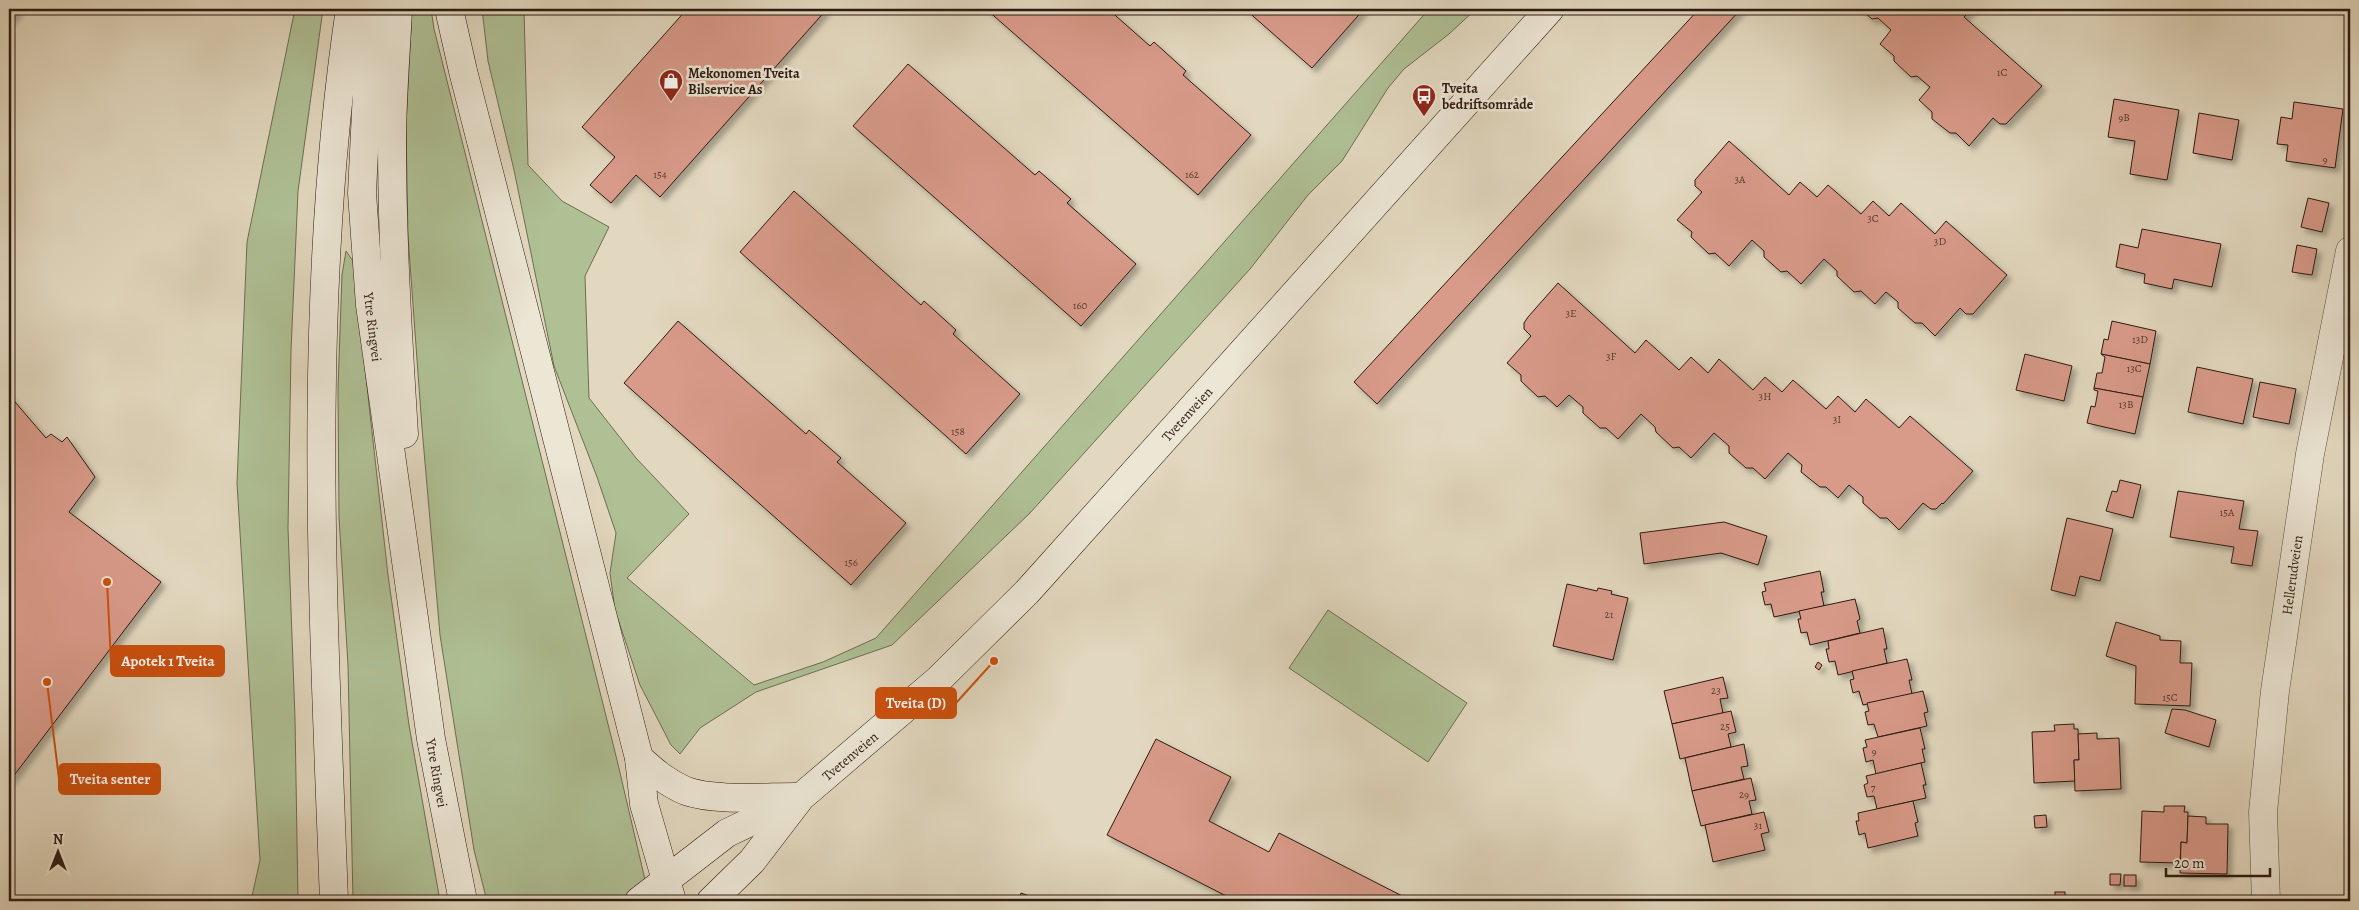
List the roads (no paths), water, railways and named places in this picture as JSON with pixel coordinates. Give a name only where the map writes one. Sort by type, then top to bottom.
[{"type":"main road","points":[[334,901],[323,600],[321,370],[326,227],[350,9]]},
{"type":"main road","name":"Ytre Ringvei","points":[[371,9],[362,192],[370,305],[431,738],[462,901]]},
{"type":"main road","name":"Ytre Ringvei","points":[[398,9],[393,91],[394,239],[417,643]]},
{"type":"main road","points":[[449,9],[463,71],[638,758],[644,804],[669,890]]},
{"type":"main road","name":"Tvetenveien","points":[[711,901],[752,861],[801,797],[938,680],[1026,592],[1550,9]]},
{"type":"main road","name":"Hellerudveien","points":[[2266,901],[2263,812],[2275,691],[2310,454],[2350,251]]},
{"type":"main road","points":[[638,758],[659,776],[688,792],[715,796],[801,797]]},
{"type":"main road","name":"Tvetenveien","points":[[639,901],[669,890],[727,833],[801,797]]},
{"type":"place","name":"Mekonomen Tveita Bilservice As","points":[[671,102]]},
{"type":"place","name":"Tveita bedriftsområde","points":[[1424,117]]},
{"type":"place","name":"Apotek 1 Tveita","points":[[107,582]]},
{"type":"place","name":"Tveita (D)","points":[[994,661]]},
{"type":"place","name":"Tveita senter","points":[[47,682]]}]
